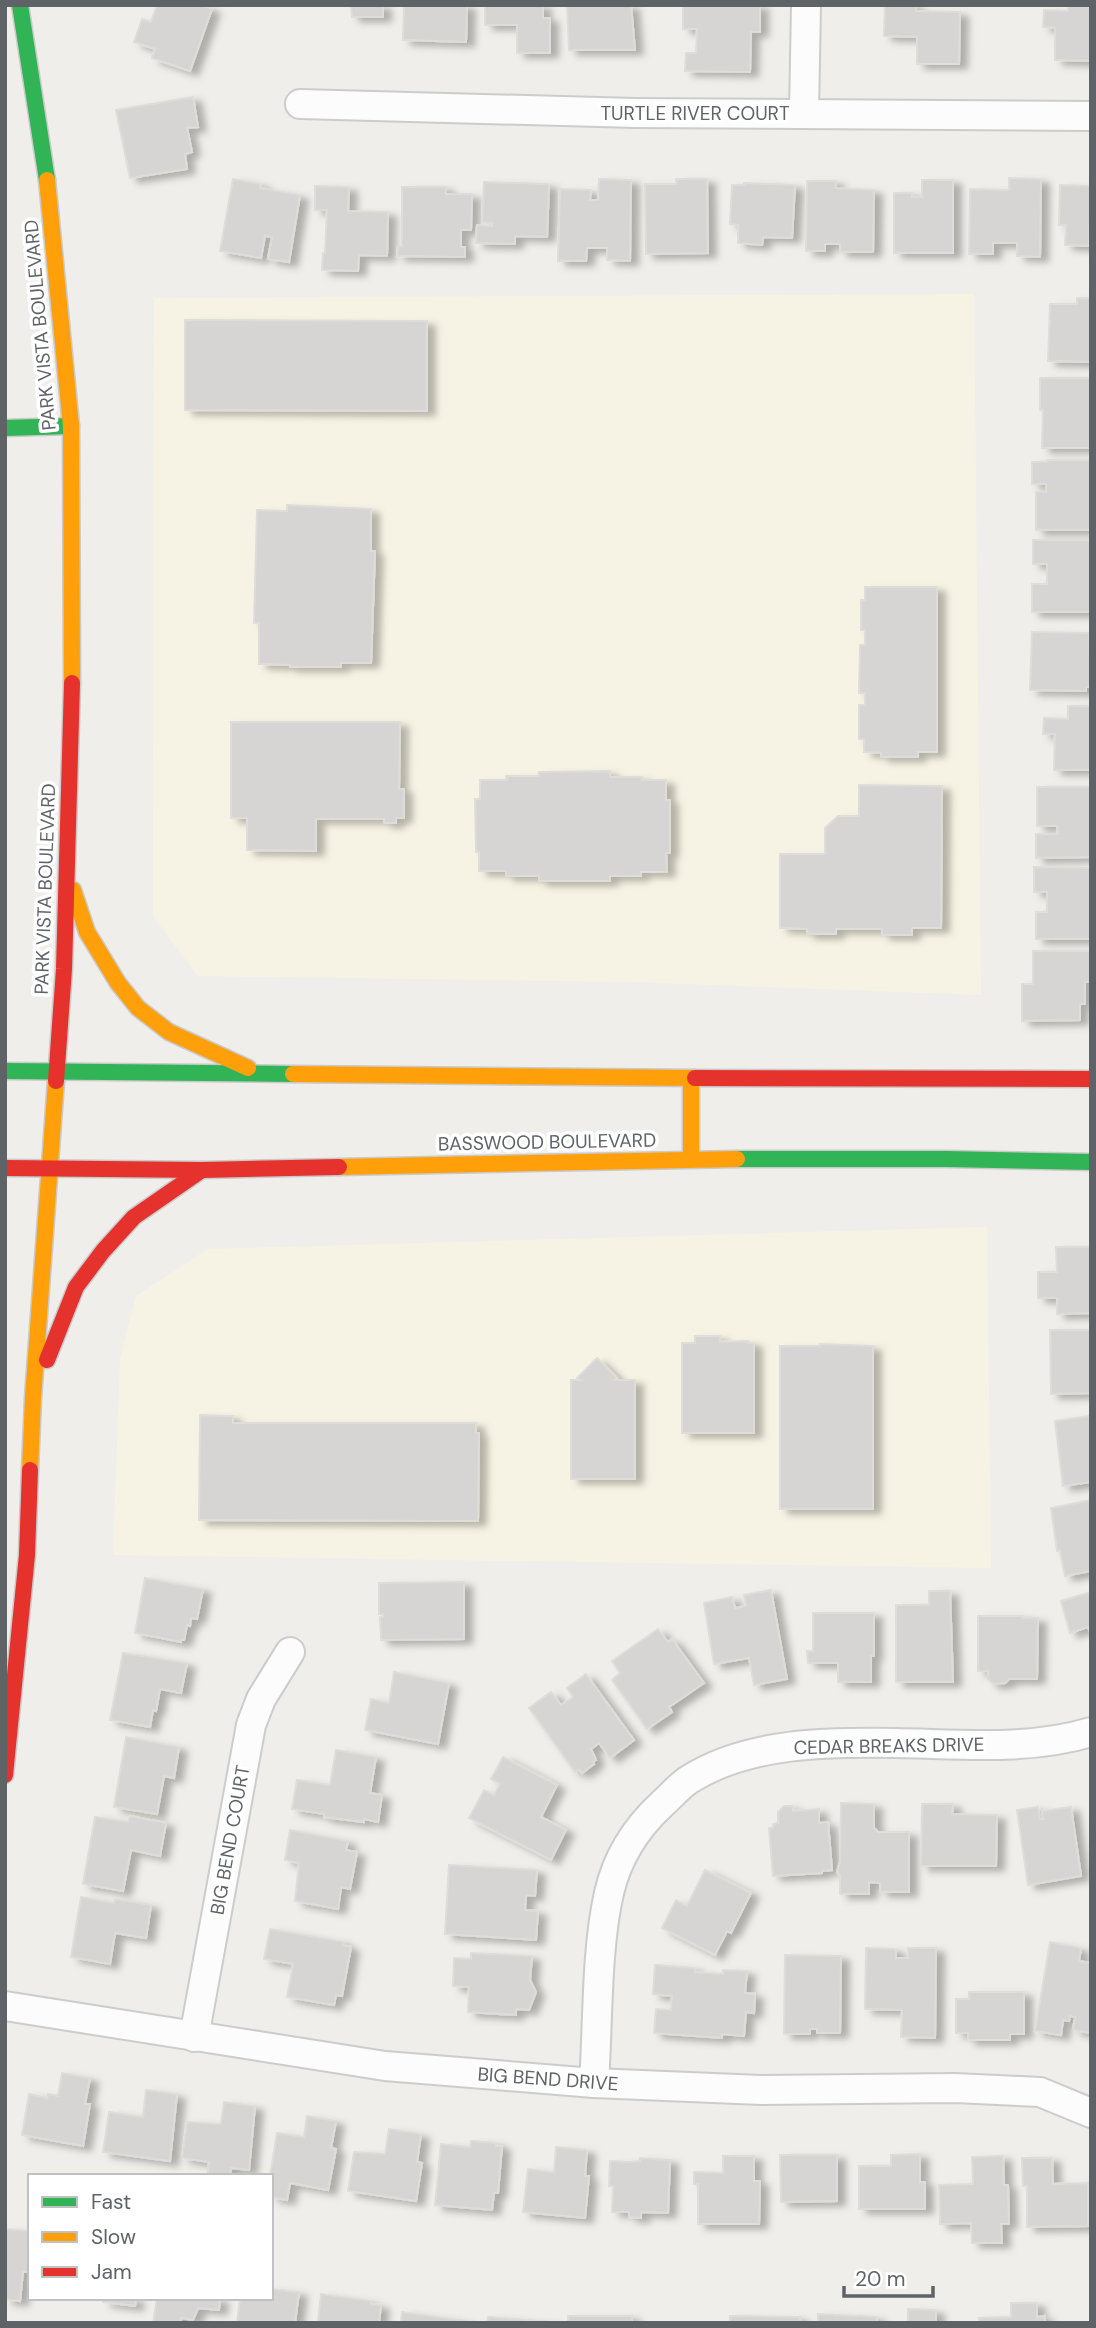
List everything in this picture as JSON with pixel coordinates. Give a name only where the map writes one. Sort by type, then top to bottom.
[{"type":"main road","name":"PARK VISTA BOULEVARD","points":[[5,1776],[27,1555],[33,1398],[64,969],[72,688],[71,426],[48,184],[19,5]]},
{"type":"main road","points":[[5,428],[71,426]]},
{"type":"main road","points":[[67,873],[87,932],[118,983],[138,1007],[169,1032],[259,1073]]},
{"type":"main road","points":[[5,1071],[551,1075],[691,1079],[1091,1079]]},
{"type":"main road","points":[[691,1079],[691,1159]]},
{"type":"main road","name":"BASSWOOD BOULEVARD","points":[[5,1168],[202,1170],[691,1159],[1091,1162]]},
{"type":"main road","points":[[33,1398],[76,1287],[103,1251],[134,1217],[202,1170]]},
{"type":"street","points":[[804,113],[806,5]]},
{"type":"street","name":"TURTLE RIVER COURT","points":[[300,104],[635,113],[1091,116]]},
{"type":"street","name":"BIG BEND COURT","points":[[194,2037],[251,1725],[261,1699],[290,1653]]},
{"type":"street","name":"CEDAR BREAKS DRIVE","points":[[594,2083],[602,1936],[609,1892],[622,1853],[645,1819],[689,1779],[734,1759],[786,1747],[877,1743],[1035,1743],[1091,1732]]},
{"type":"street","name":"BIG BEND DRIVE","points":[[5,2006],[385,2066],[594,2083],[761,2090],[956,2088],[1040,2092],[1091,2113]]},
{"type":"shaded area","points":[[974,294],[981,995],[633,982],[198,976],[153,916],[154,298]]},
{"type":"shaded area","points":[[987,1227],[991,1568],[113,1555],[120,1359],[136,1296],[208,1249]]},
{"type":"building","points":[[157,5],[200,5],[212,9],[190,71],[152,58],[155,49],[134,42],[142,19],[151,22]]},
{"type":"building","points":[[351,5],[383,5],[383,17],[352,17]]},
{"type":"building","points":[[404,5],[467,5],[466,42],[403,40]]},
{"type":"building","points":[[485,5],[543,5],[543,18],[550,18],[550,53],[517,53],[517,25],[485,25]]},
{"type":"building","points":[[567,5],[631,5],[635,50],[569,50]]},
{"type":"building","points":[[683,5],[760,5],[760,32],[751,32],[750,72],[685,71],[686,53],[696,53],[697,29],[683,29]]},
{"type":"building","points":[[885,5],[916,5],[916,11],[960,12],[959,64],[917,64],[917,37],[884,36]]},
{"type":"building","points":[[1068,5],[1091,5],[1091,61],[1055,60],[1055,28],[1043,27],[1044,10],[1068,11]]},
{"type":"building","points":[[193,97],[198,127],[187,128],[192,152],[185,154],[187,169],[130,178],[116,110]]},
{"type":"building","points":[[1009,178],[1041,179],[1040,257],[1017,256],[1017,243],[993,243],[993,254],[969,254],[970,189],[1009,190]]},
{"type":"building","points":[[233,179],[261,184],[260,188],[300,195],[289,262],[268,259],[272,237],[265,236],[261,258],[220,251]]},
{"type":"building","points":[[599,179],[631,180],[630,261],[607,260],[607,248],[587,248],[586,261],[558,261],[560,189],[591,190],[590,200],[598,200]]},
{"type":"building","points":[[676,179],[707,179],[708,253],[646,254],[645,184],[676,184]]},
{"type":"building","points":[[922,180],[953,180],[953,253],[894,253],[894,193],[912,193],[912,197],[922,197]]},
{"type":"building","points":[[807,181],[836,181],[836,188],[874,190],[873,252],[840,252],[840,244],[825,244],[825,251],[806,251]]},
{"type":"building","points":[[484,182],[549,184],[547,237],[515,236],[515,244],[476,243],[477,225],[492,226],[492,223],[482,222]]},
{"type":"building","points":[[732,185],[795,185],[792,238],[763,237],[762,245],[738,243],[738,225],[730,224]]},
{"type":"building","points":[[1060,185],[1091,186],[1089,246],[1065,245],[1066,225],[1059,225]]},
{"type":"building","points":[[315,186],[349,187],[348,211],[388,212],[387,256],[359,255],[358,271],[322,270],[327,210],[315,210]]},
{"type":"building","points":[[402,187],[446,187],[446,194],[472,194],[471,230],[461,230],[461,247],[465,247],[465,257],[397,256],[398,246],[402,246]]},
{"type":"building","points":[[1077,298],[1091,298],[1091,362],[1048,361],[1050,304],[1077,304]]},
{"type":"building","points":[[185,320],[427,321],[427,411],[185,410]]},
{"type":"building","points":[[1040,378],[1091,378],[1091,448],[1042,448]]},
{"type":"building","points":[[1091,460],[1091,530],[1036,530],[1036,492],[1046,492],[1046,484],[1032,484],[1032,462]]},
{"type":"building","points":[[287,505],[371,509],[371,551],[375,551],[371,663],[341,663],[341,667],[259,664],[259,623],[254,623],[257,510],[287,511]]},
{"type":"building","points":[[1033,540],[1091,540],[1091,612],[1032,612],[1032,584],[1047,584],[1047,564],[1033,564]]},
{"type":"building","points":[[865,587],[937,587],[937,752],[918,752],[918,757],[881,757],[881,753],[864,752],[864,739],[859,739],[859,705],[865,705],[865,693],[859,693],[860,645],[865,645],[865,630],[861,630],[861,600],[865,600]]},
{"type":"building","points":[[1032,632],[1089,633],[1091,687],[1086,687],[1086,691],[1030,690]]},
{"type":"building","points":[[1068,706],[1091,706],[1091,770],[1054,770],[1055,734],[1043,734],[1044,718],[1068,719]]},
{"type":"building","points":[[231,722],[400,722],[399,789],[404,789],[404,818],[396,818],[396,823],[384,823],[384,819],[316,819],[316,851],[247,850],[247,818],[231,818]]},
{"type":"building","points":[[610,771],[610,777],[666,780],[666,800],[670,800],[670,853],[666,853],[667,872],[641,872],[641,876],[610,876],[610,881],[539,881],[539,876],[506,876],[506,871],[479,871],[475,799],[480,799],[480,780],[507,780],[506,776],[539,776],[539,772]]},
{"type":"building","points":[[859,785],[942,786],[941,928],[912,928],[912,935],[882,935],[882,929],[836,929],[836,934],[807,934],[807,929],[780,928],[780,854],[825,854],[825,828],[838,816],[859,816]]},
{"type":"building","points":[[1037,787],[1091,787],[1091,857],[1036,858],[1036,834],[1058,834],[1057,826],[1037,826]]},
{"type":"building","points":[[1034,867],[1091,868],[1091,939],[1036,939],[1036,912],[1047,912],[1047,892],[1034,892]]},
{"type":"building","points":[[1033,951],[1091,951],[1091,982],[1085,982],[1085,1004],[1080,1004],[1080,1020],[1022,1021],[1022,984],[1033,984]]},
{"type":"building","points":[[1056,1247],[1091,1247],[1091,1313],[1057,1314],[1057,1298],[1038,1298],[1038,1272],[1057,1272]]},
{"type":"building","points":[[1050,1330],[1091,1330],[1091,1393],[1051,1394]]},
{"type":"building","points":[[695,1336],[720,1336],[720,1342],[754,1343],[754,1433],[682,1433],[682,1343],[695,1343]]},
{"type":"building","points":[[780,1346],[873,1346],[873,1509],[780,1509]]},
{"type":"building","points":[[597,1358],[617,1378],[615,1380],[635,1380],[635,1479],[571,1479],[571,1380],[580,1380],[577,1378]]},
{"type":"building","points":[[200,1415],[233,1416],[233,1423],[476,1423],[476,1433],[479,1433],[478,1521],[199,1520]]},
{"type":"building","points":[[1090,1416],[1091,1482],[1063,1486],[1055,1421]]},
{"type":"building","points":[[1091,1500],[1091,1571],[1065,1576],[1060,1551],[1057,1551],[1051,1508]]},
{"type":"building","points":[[145,1578],[203,1589],[197,1619],[191,1618],[190,1626],[187,1625],[184,1640],[181,1642],[135,1633]]},
{"type":"building","points":[[464,1582],[464,1639],[381,1640],[380,1617],[383,1617],[383,1614],[379,1614],[379,1583]]},
{"type":"building","points":[[771,1590],[787,1679],[754,1685],[749,1658],[714,1664],[704,1603],[732,1597],[735,1608],[746,1606],[744,1595]]},
{"type":"building","points":[[929,1591],[950,1591],[953,1682],[896,1682],[896,1605],[929,1605]]},
{"type":"building","points":[[1091,1592],[1091,1635],[1088,1627],[1070,1633],[1061,1601]]},
{"type":"building","points":[[813,1613],[874,1613],[871,1682],[838,1682],[838,1663],[808,1663],[807,1651],[813,1651]]},
{"type":"building","points":[[978,1616],[1038,1618],[1037,1679],[1009,1679],[1005,1683],[993,1684],[988,1679],[988,1671],[978,1671]]},
{"type":"building","points":[[658,1629],[668,1642],[672,1639],[704,1683],[669,1707],[672,1712],[647,1729],[612,1680],[620,1673],[612,1661]]},
{"type":"building","points":[[123,1653],[187,1663],[181,1693],[160,1689],[150,1727],[110,1720]]},
{"type":"building","points":[[394,1672],[449,1683],[438,1744],[365,1730],[371,1699],[389,1703]]},
{"type":"building","points":[[586,1674],[634,1740],[610,1758],[599,1743],[591,1749],[596,1760],[594,1764],[582,1773],[579,1769],[575,1772],[529,1708],[551,1692],[561,1705],[573,1697],[567,1688]]},
{"type":"building","points":[[126,1737],[179,1747],[174,1778],[164,1776],[157,1814],[114,1807]]},
{"type":"building","points":[[336,1750],[376,1757],[370,1793],[382,1795],[378,1822],[324,1817],[324,1814],[292,1809],[297,1780],[330,1785]]},
{"type":"building","points":[[503,1757],[557,1785],[541,1817],[566,1830],[551,1860],[469,1818],[484,1790],[494,1795],[500,1784],[491,1779]]},
{"type":"building","points":[[841,1803],[874,1804],[874,1828],[878,1832],[909,1832],[909,1892],[880,1892],[880,1883],[869,1882],[869,1894],[840,1894],[840,1875],[837,1872],[840,1862]]},
{"type":"building","points":[[922,1804],[953,1804],[952,1814],[997,1815],[996,1866],[921,1866]]},
{"type":"building","points":[[784,1806],[792,1806],[793,1811],[819,1809],[819,1823],[828,1822],[832,1870],[773,1876],[769,1828],[778,1823],[778,1812]]},
{"type":"building","points":[[1038,1807],[1040,1819],[1043,1819],[1042,1811],[1071,1807],[1081,1876],[1028,1885],[1017,1810]]},
{"type":"building","points":[[130,1816],[166,1823],[160,1856],[131,1850],[123,1891],[83,1884],[95,1817],[128,1822]]},
{"type":"building","points":[[290,1830],[348,1841],[346,1850],[357,1852],[350,1889],[341,1887],[338,1909],[295,1901],[299,1863],[285,1860]]},
{"type":"building","points":[[449,1865],[537,1870],[535,1896],[526,1895],[525,1910],[538,1911],[536,1940],[445,1934]]},
{"type":"building","points":[[705,1870],[751,1893],[731,1933],[727,1931],[715,1955],[662,1928],[676,1900],[687,1906]]},
{"type":"building","points":[[81,1897],[114,1903],[115,1899],[151,1905],[146,1938],[115,1933],[110,1964],[71,1957]]},
{"type":"building","points":[[270,1929],[344,1942],[343,1945],[351,1947],[342,1996],[336,1995],[334,2005],[287,1997],[293,1964],[264,1959]]},
{"type":"building","points":[[1050,1942],[1081,1948],[1079,1961],[1091,1963],[1091,2033],[1073,2030],[1075,2017],[1070,2016],[1069,2021],[1063,2020],[1061,2035],[1035,2031]]},
{"type":"building","points":[[866,1948],[896,1949],[896,1958],[908,1958],[908,1948],[936,1948],[935,2038],[901,2037],[902,2010],[865,2009]]},
{"type":"building","points":[[471,1953],[532,1956],[530,1980],[536,1992],[529,2010],[516,2009],[516,2015],[468,2012],[469,1987],[453,1986],[454,1958],[471,1959]]},
{"type":"building","points":[[785,1955],[841,1956],[840,2033],[817,2033],[817,2029],[810,2029],[810,2034],[784,2034]]},
{"type":"building","points":[[655,1965],[695,1968],[695,1972],[723,1974],[723,1970],[747,1971],[745,1993],[755,1994],[754,2013],[746,2012],[744,2036],[722,2034],[722,2038],[654,2033],[656,2009],[671,2010],[672,1996],[653,1994]]},
{"type":"building","points":[[969,1992],[1024,1992],[1024,2034],[1010,2034],[1010,2040],[968,2040],[968,2033],[956,2033],[956,1999],[969,1999]]},
{"type":"building","points":[[62,2073],[90,2078],[85,2104],[90,2104],[83,2146],[22,2135],[29,2094],[47,2098],[48,2094],[58,2096]]},
{"type":"building","points":[[146,2090],[177,2094],[170,2161],[103,2152],[109,2112],[143,2117]]},
{"type":"building","points":[[224,2102],[255,2106],[249,2170],[231,2168],[230,2174],[207,2174],[209,2162],[182,2158],[187,2122],[221,2124]]},
{"type":"building","points":[[307,2116],[336,2121],[331,2148],[336,2149],[328,2190],[290,2183],[287,2200],[273,2197],[273,2174],[270,2174],[277,2133],[304,2137]]},
{"type":"building","points":[[389,2129],[421,2134],[417,2162],[422,2163],[416,2201],[348,2191],[354,2152],[385,2154]]},
{"type":"building","points":[[471,2141],[497,2143],[496,2146],[502,2146],[498,2193],[494,2193],[492,2210],[435,2205],[441,2144],[470,2147]]},
{"type":"building","points":[[556,2147],[587,2150],[585,2176],[589,2176],[585,2218],[523,2212],[528,2169],[554,2172]]},
{"type":"building","points":[[920,2154],[920,2182],[925,2182],[925,2209],[859,2209],[859,2166],[891,2166],[891,2155]]},
{"type":"building","points":[[780,2155],[837,2155],[837,2201],[781,2202]]},
{"type":"building","points":[[723,2156],[754,2156],[754,2181],[760,2181],[759,2224],[698,2224],[698,2184],[694,2184],[694,2172],[723,2173]]},
{"type":"building","points":[[1003,2156],[1004,2185],[1008,2185],[1009,2224],[1001,2224],[1002,2243],[972,2243],[971,2223],[940,2224],[939,2185],[973,2184],[972,2157]]},
{"type":"building","points":[[640,2158],[670,2160],[668,2213],[641,2212],[641,2218],[629,2217],[629,2212],[612,2212],[610,2161],[640,2161]]},
{"type":"building","points":[[1022,2158],[1052,2158],[1053,2184],[1088,2183],[1088,2226],[1027,2227],[1027,2186],[1023,2186]]},
{"type":"building","points":[[5,2229],[28,2231],[28,2272],[23,2272],[20,2301],[5,2299]]},
{"type":"building","points":[[273,2289],[299,2292],[295,2323],[237,2323],[240,2300],[273,2300]]},
{"type":"building","points":[[321,2294],[371,2301],[371,2304],[381,2305],[379,2323],[318,2323]]},
{"type":"building","points":[[104,2300],[136,2300],[135,2306]]},
{"type":"building","points":[[157,2300],[220,2300],[219,2310],[198,2308],[193,2320],[181,2318],[181,2323],[153,2323]]},
{"type":"building","points":[[1011,2303],[1037,2303],[1037,2317],[1045,2316],[1045,2323],[979,2323],[979,2318],[1011,2317]]},
{"type":"building","points":[[908,2309],[936,2310],[936,2323],[908,2323]]},
{"type":"building","points":[[402,2312],[467,2321],[467,2323],[401,2323]]},
{"type":"building","points":[[818,2314],[877,2317],[877,2323],[818,2323]]},
{"type":"building","points":[[568,2316],[632,2316],[632,2323],[568,2323]]},
{"type":"building","points":[[730,2316],[800,2317],[800,2323],[730,2323]]},
{"type":"building","points":[[488,2317],[553,2322],[553,2323],[487,2323]]},
{"type":"traffic: fast","points":[[20,5],[47,180]]},
{"type":"traffic: fast","points":[[5,428],[71,426]]},
{"type":"traffic: fast","points":[[5,1071],[293,1074]]},
{"type":"traffic: fast","points":[[737,1159],[1091,1162]]},
{"type":"traffic: slow","points":[[47,180],[71,426],[72,683]]},
{"type":"traffic: slow","points":[[73,890],[87,932],[118,983],[138,1008],[169,1032],[248,1068]]},
{"type":"traffic: slow","points":[[293,1074],[695,1078]]},
{"type":"traffic: slow","points":[[691,1079],[691,1159]]},
{"type":"traffic: slow","points":[[30,1470],[56,1081]]},
{"type":"traffic: slow","points":[[339,1167],[737,1159]]},
{"type":"traffic: jam","points":[[56,1081],[64,969],[72,683]]},
{"type":"traffic: jam","points":[[695,1078],[1091,1079]]},
{"type":"traffic: jam","points":[[5,1168],[202,1170],[339,1167]]},
{"type":"traffic: jam","points":[[47,1360],[76,1287],[103,1251],[134,1217],[202,1170]]},
{"type":"traffic: jam","points":[[5,1775],[27,1555],[30,1470]]}]
